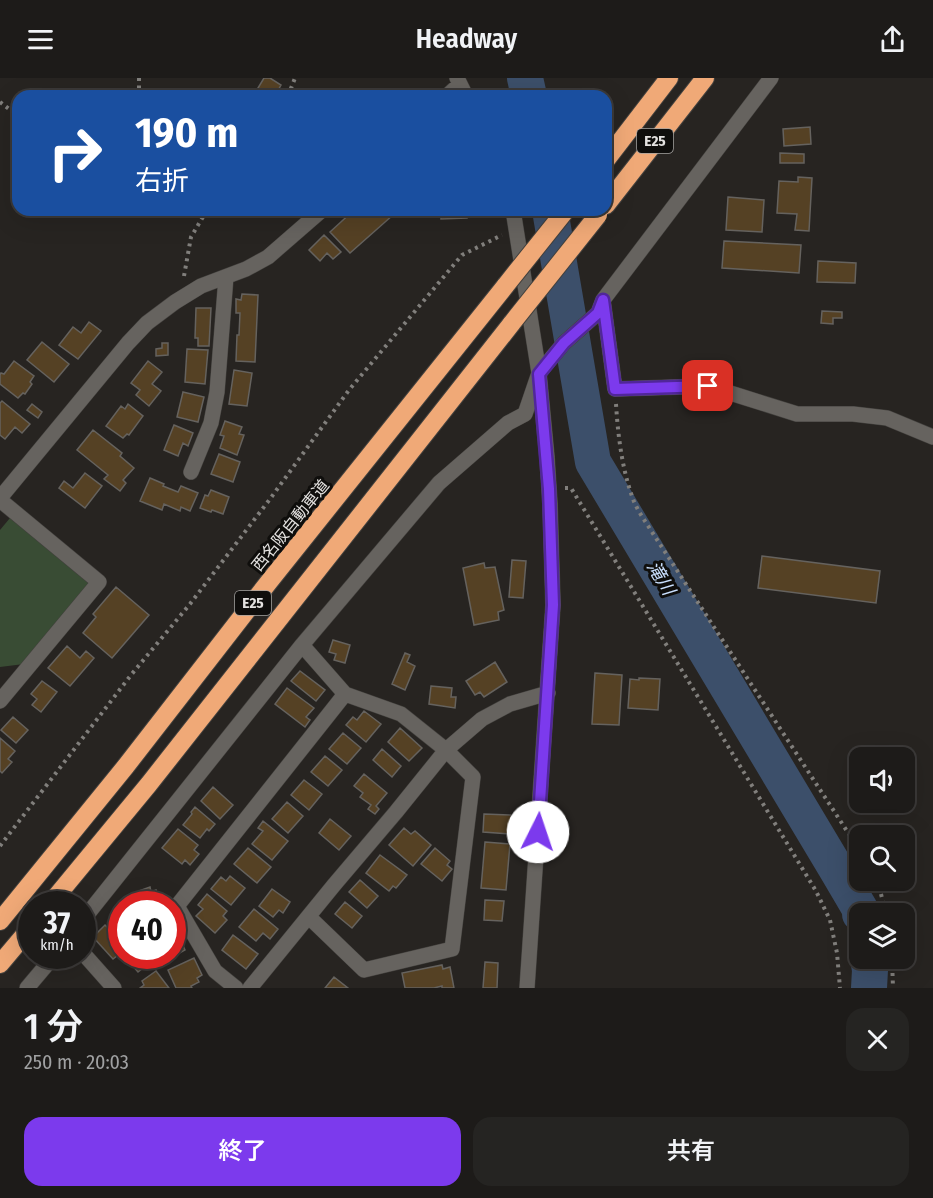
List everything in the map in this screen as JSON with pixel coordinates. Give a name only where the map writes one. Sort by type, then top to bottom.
[{"type":"highway","name":"E25","points":[[612,152],[669,78]]},
{"type":"highway","name":"E25","points":[[612,197],[705,78]]},
{"type":"highway","name":"西名阪自動車道","points":[[0,921],[126,766],[268,583],[561,216]]},
{"type":"highway","name":"E25","points":[[61,891],[149,784],[597,216]]},
{"type":"highway","points":[[0,964],[18,943]]},
{"type":"street","points":[[96,903],[302,645],[439,483],[508,423],[525,414],[539,374],[564,343],[601,306],[771,78]]},
{"type":"street","points":[[3,691],[99,582],[0,499],[147,323],[201,286],[246,269],[268,256],[315,216]]},
{"type":"street","points":[[514,216],[539,374],[549,489],[553,605],[527,988]]},
{"type":"street","points":[[191,472],[211,423],[217,392],[226,277]]},
{"type":"street","points":[[601,306],[615,389],[708,386],[797,414],[853,414],[887,418],[933,437]]},
{"type":"street","points":[[302,645],[345,694],[401,714],[446,750],[473,777],[452,949],[364,970],[309,917]]},
{"type":"street","points":[[250,988],[446,750],[482,719],[510,704],[548,693]]},
{"type":"street","points":[[236,988],[214,971],[177,906],[345,694]]},
{"type":"street","points":[[96,968],[114,988]]},
{"type":"street","points":[[27,988],[43,969]]},
{"type":"path","points":[[0,102],[12,111]]},
{"type":"path","points":[[175,302],[185,273],[191,237],[203,216]]},
{"type":"path","points":[[0,846],[130,675],[230,552],[349,390],[462,255],[516,228]]},
{"type":"path","points":[[615,389],[619,440],[624,468],[634,500],[652,532],[849,834]]},
{"type":"path","points":[[549,489],[571,488],[816,891],[830,920],[837,953],[840,988]]},
{"type":"path","points":[[892,969],[893,988]]},
{"type":"green space","points":[[10,518],[91,584],[24,664],[0,667],[0,530]]},
{"type":"building","points":[[264,78],[270,78],[281,85],[278,90],[258,88]]},
{"type":"building","points":[[810,127],[811,144],[784,146],[783,129]]},
{"type":"building","points":[[780,153],[804,154],[804,163],[780,163]]},
{"type":"building","points":[[798,177],[812,178],[809,231],[795,230],[797,214],[777,213],[779,181],[798,182]]},
{"type":"building","points":[[728,197],[764,200],[762,232],[726,230]]},
{"type":"building","points":[[347,216],[392,216],[350,253],[330,232]]},
{"type":"building","points":[[441,216],[467,216],[467,218],[441,219]]},
{"type":"building","points":[[324,235],[341,252],[333,259],[327,253],[320,261],[309,250]]},
{"type":"building","points":[[724,241],[801,245],[799,273],[722,268]]},
{"type":"building","points":[[818,261],[856,263],[855,283],[817,282]]},
{"type":"building","points":[[242,294],[258,295],[255,362],[236,361],[240,313],[236,313],[236,299],[241,300]]},
{"type":"building","points":[[196,308],[211,308],[209,346],[198,346],[198,338],[195,338]]},
{"type":"building","points":[[822,311],[842,312],[842,318],[833,318],[833,324],[821,323]]},
{"type":"building","points":[[89,322],[101,331],[78,359],[59,345],[73,327],[81,333]]},
{"type":"building","points":[[42,342],[69,364],[54,382],[27,360]]},
{"type":"building","points":[[162,343],[168,343],[168,355],[156,356],[156,349],[162,348]]},
{"type":"building","points":[[187,349],[208,350],[205,384],[185,382]]},
{"type":"building","points":[[14,361],[34,376],[25,394],[23,393],[18,398],[0,384],[1,373],[4,374]]},
{"type":"building","points":[[148,361],[162,372],[152,384],[161,391],[149,406],[136,395],[140,390],[131,383]]},
{"type":"building","points":[[234,370],[252,373],[247,406],[229,404]]},
{"type":"building","points":[[183,392],[204,397],[198,422],[177,417]]},
{"type":"building","points":[[2,401],[30,424],[22,433],[15,427],[5,439],[0,435],[0,403]]},
{"type":"building","points":[[32,404],[42,412],[38,418],[27,410]]},
{"type":"building","points":[[128,404],[143,416],[129,435],[123,438],[106,426],[121,406],[125,409]]},
{"type":"building","points":[[225,421],[242,427],[239,434],[244,435],[237,455],[220,448],[224,436],[220,435]]},
{"type":"building","points":[[174,425],[193,433],[188,446],[183,443],[178,456],[164,450]]},
{"type":"building","points":[[93,430],[122,453],[120,456],[134,468],[123,480],[126,483],[120,491],[104,479],[108,475],[77,450]]},
{"type":"building","points":[[219,454],[240,462],[233,482],[211,474]]},
{"type":"building","points":[[85,473],[102,486],[85,508],[59,488],[64,481],[73,488]]},
{"type":"building","points":[[150,478],[178,492],[181,486],[198,493],[190,511],[181,507],[180,511],[164,504],[162,510],[140,501]]},
{"type":"building","points":[[211,490],[229,497],[223,514],[200,508],[205,495],[208,496]]},
{"type":"building","points":[[762,556],[880,571],[876,603],[758,588]]},
{"type":"building","points":[[512,560],[526,561],[523,598],[509,597]]},
{"type":"building","points":[[484,563],[485,568],[495,567],[504,610],[498,612],[499,620],[474,625],[463,568]]},
{"type":"building","points":[[116,587],[149,615],[112,658],[83,633],[96,617],[93,614]]},
{"type":"building","points":[[333,640],[350,645],[345,663],[334,660],[336,654],[329,652]]},
{"type":"building","points":[[67,646],[80,658],[86,651],[94,658],[70,686],[48,668]]},
{"type":"building","points":[[405,653],[410,655],[407,662],[415,666],[405,690],[392,684]]},
{"type":"building","points":[[495,662],[507,682],[484,697],[480,692],[475,695],[466,681]]},
{"type":"building","points":[[300,671],[325,690],[316,701],[291,681]]},
{"type":"building","points":[[595,673],[622,675],[619,725],[592,724]]},
{"type":"building","points":[[639,678],[660,679],[658,710],[628,708],[630,679],[639,680]]},
{"type":"building","points":[[42,681],[57,692],[41,712],[32,705],[37,699],[31,694]]},
{"type":"building","points":[[431,686],[452,688],[451,697],[456,697],[455,708],[429,704]]},
{"type":"building","points":[[287,688],[314,708],[306,717],[310,720],[305,727],[275,704]]},
{"type":"building","points":[[364,711],[381,724],[366,742],[346,725],[353,717],[357,720]]},
{"type":"building","points":[[13,717],[28,730],[16,743],[1,730]]},
{"type":"building","points":[[400,728],[422,748],[409,761],[388,742]]},
{"type":"building","points":[[343,733],[361,748],[347,764],[329,749]]},
{"type":"building","points":[[0,738],[15,751],[8,759],[12,762],[2,773],[0,771]]},
{"type":"building","points":[[382,749],[401,766],[392,777],[373,760]]},
{"type":"building","points":[[325,756],[342,770],[328,786],[311,772]]},
{"type":"building","points":[[364,774],[387,793],[376,806],[379,809],[375,814],[368,809],[371,805],[360,797],[363,793],[354,786]]},
{"type":"building","points":[[304,780],[322,794],[309,810],[291,795]]},
{"type":"building","points":[[213,787],[233,805],[220,819],[201,801]]},
{"type":"building","points":[[287,802],[303,816],[288,833],[272,819]]},
{"type":"building","points":[[195,807],[215,824],[209,831],[207,829],[200,838],[183,825]]},
{"type":"building","points":[[484,814],[511,815],[510,834],[483,832]]},
{"type":"building","points":[[330,819],[351,836],[339,850],[319,833]]},
{"type":"building","points":[[263,821],[288,841],[272,860],[252,844],[263,831],[258,828]]},
{"type":"building","points":[[404,828],[411,834],[415,831],[431,845],[413,866],[389,845]]},
{"type":"building","points":[[178,829],[198,845],[194,850],[199,854],[190,865],[185,860],[182,864],[162,848]]},
{"type":"building","points":[[485,842],[510,844],[506,890],[481,888]]},
{"type":"building","points":[[248,848],[271,867],[257,883],[234,864]]},
{"type":"building","points":[[435,848],[450,861],[447,865],[452,869],[442,881],[421,864]]},
{"type":"building","points":[[380,855],[407,875],[396,888],[393,886],[389,891],[366,873]]},
{"type":"building","points":[[230,876],[245,888],[231,905],[211,889],[221,877],[226,881]]},
{"type":"building","points":[[360,880],[378,896],[367,908],[349,892]]},
{"type":"building","points":[[150,887],[151,891],[139,891]]},
{"type":"building","points":[[272,889],[290,902],[283,913],[279,910],[273,917],[259,906]]},
{"type":"building","points":[[207,894],[227,911],[223,916],[227,920],[215,933],[196,916],[203,909],[198,905]]},
{"type":"building","points":[[485,900],[504,901],[502,921],[484,920]]},
{"type":"building","points":[[345,902],[362,916],[352,928],[335,914]]},
{"type":"building","points":[[254,909],[278,929],[270,939],[263,933],[256,941],[239,927]]},
{"type":"building","points":[[105,925],[108,928],[108,954],[96,940],[96,934]]},
{"type":"building","points":[[233,935],[258,954],[246,969],[222,950]]},
{"type":"building","points":[[194,958],[202,975],[197,978],[199,982],[191,986],[192,988],[176,988],[168,970],[186,969],[186,962]]},
{"type":"building","points":[[485,962],[498,963],[497,988],[483,988]]},
{"type":"building","points":[[442,965],[443,969],[450,967],[454,988],[442,988],[442,986],[405,988],[402,973]]},
{"type":"building","points":[[156,971],[169,988],[140,988],[144,985],[142,981]]},
{"type":"building","points":[[334,977],[348,988],[325,988]]},
{"type":"waterway","name":"滝川","points":[[525,78],[528,90]]},
{"type":"waterway","name":"滝川","points":[[551,216],[593,462],[856,903]]},
{"type":"waterway","name":"滝川","points":[[869,988],[870,969]]},
{"type":"route","points":[[538,832],[553,605],[549,489],[539,374],[564,343],[598,313],[603,300],[615,389],[708,386]]}]
